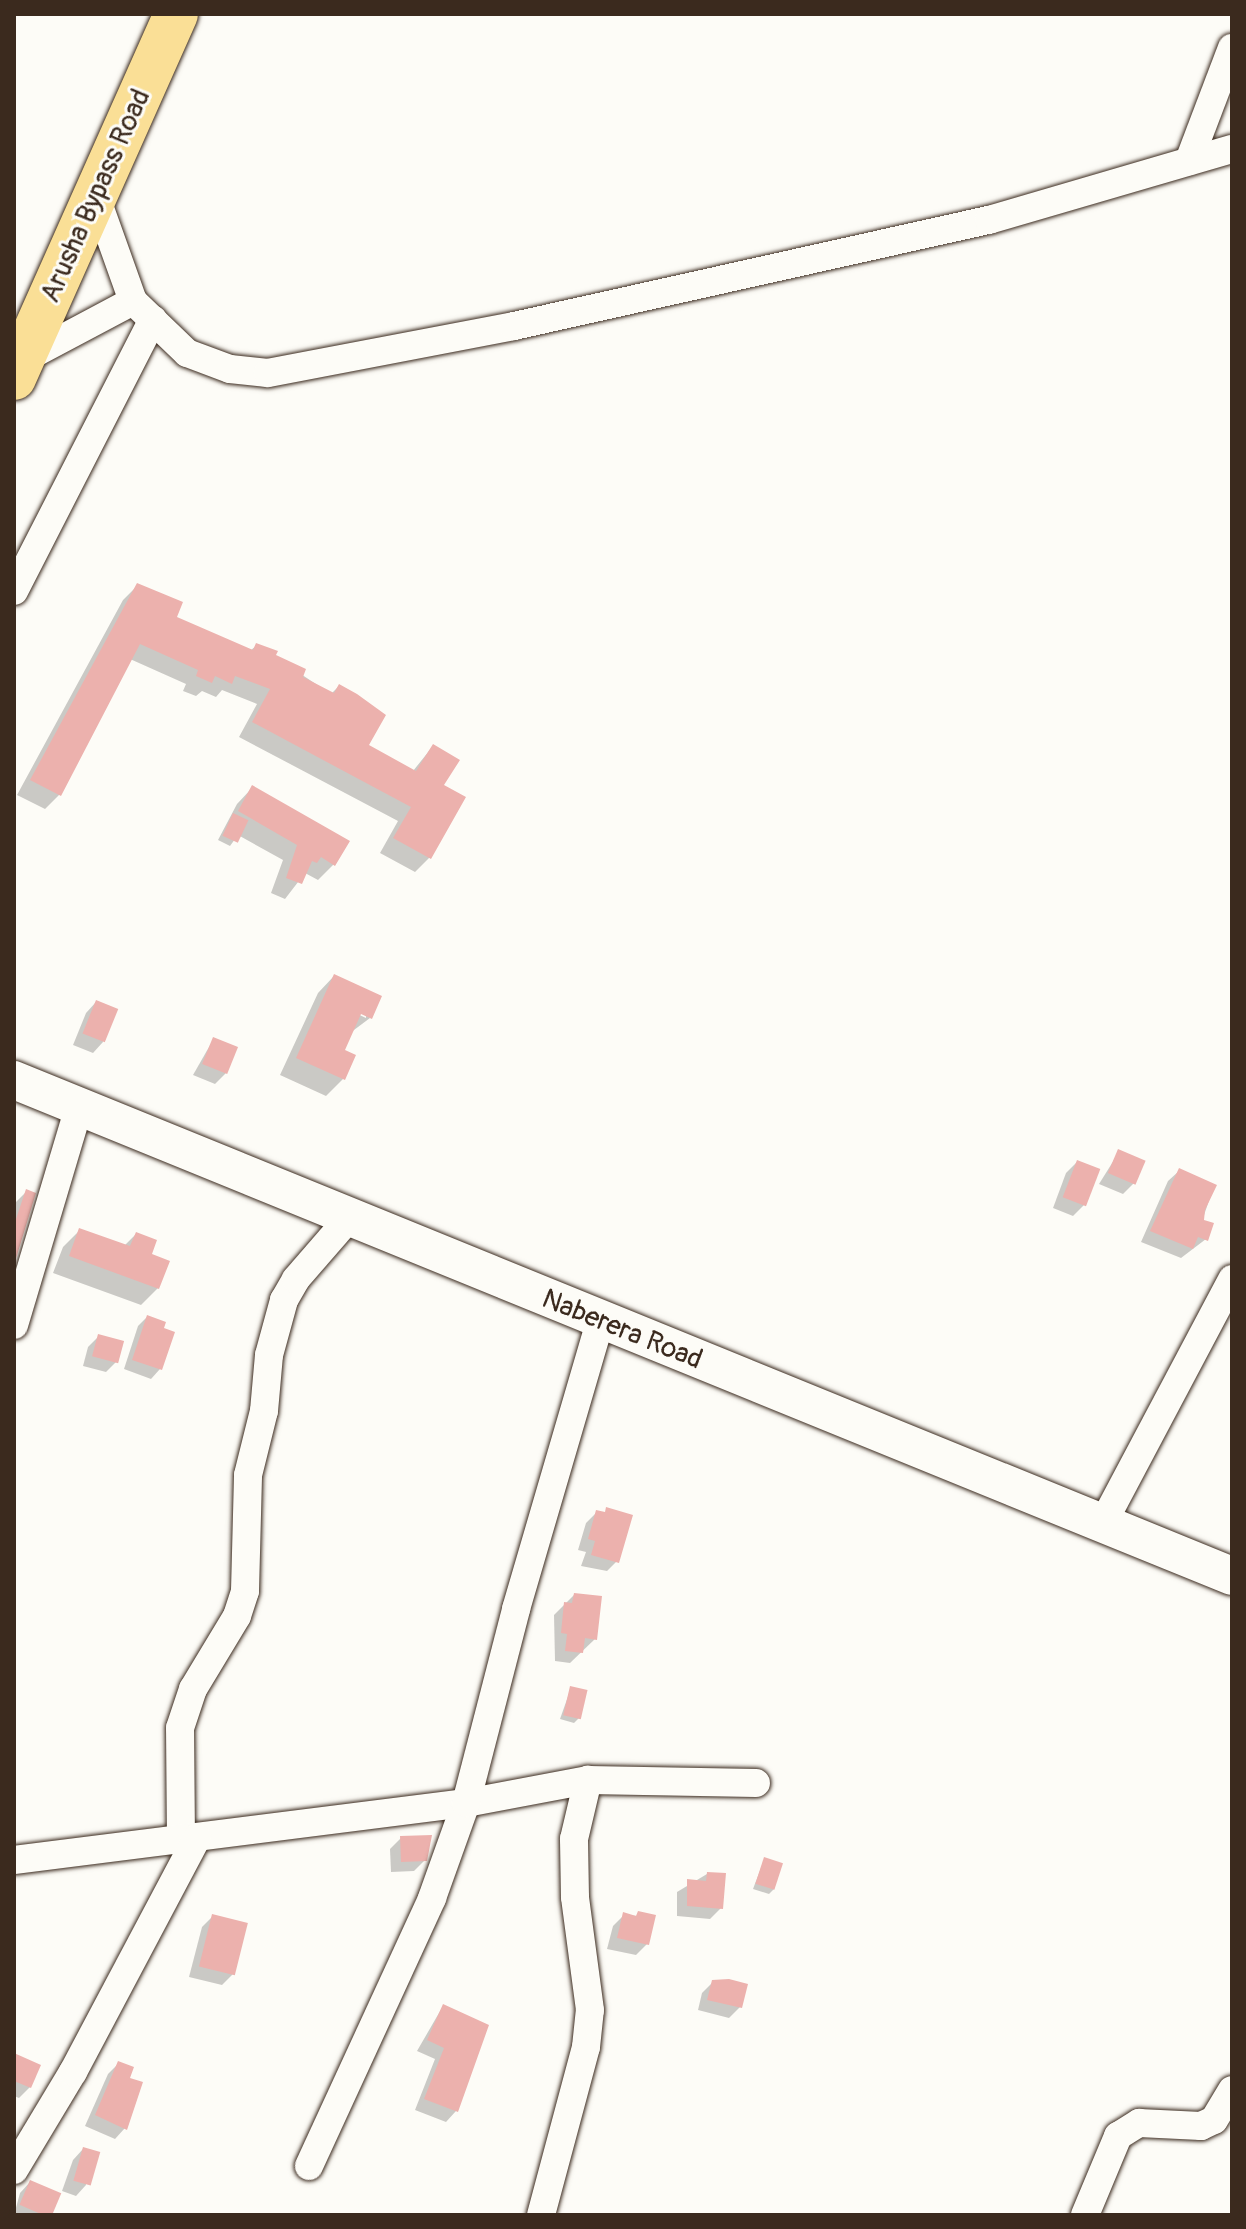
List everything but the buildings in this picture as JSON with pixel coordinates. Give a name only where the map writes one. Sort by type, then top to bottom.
[{"type":"main road","name":"Arusha Bypass Road","points":[[18,369],[97,200],[176,14]]},
{"type":"street","points":[[1189,161],[1232,48]]},
{"type":"street","points":[[97,200],[143,310],[187,353],[210,363],[268,373],[289,371],[989,220],[1232,149]]},
{"type":"street","points":[[18,369],[143,310]]},
{"type":"street","points":[[14,591],[143,310]]},
{"type":"street","name":"Naberera Road","points":[[14,1080],[78,1110],[1232,1576]]},
{"type":"street","points":[[14,1325],[78,1110]]},
{"type":"street","points":[[14,2170],[73,2072],[189,1839],[180,1728],[193,1689],[237,1616],[245,1591],[248,1475],[264,1411],[269,1355],[296,1279],[349,1218]]},
{"type":"street","points":[[1103,1523],[1232,1279]]},
{"type":"street","points":[[309,2166],[432,1898],[466,1803],[600,1321]]},
{"type":"street","points":[[14,1860],[466,1803],[588,1780],[756,1783]]},
{"type":"street","points":[[541,2215],[586,2047],[590,2010],[575,1897],[574,1839],[588,1780]]},
{"type":"street","points":[[1085,2215],[1118,2136],[1139,2123],[1201,2126],[1214,2120],[1232,2090]]}]
